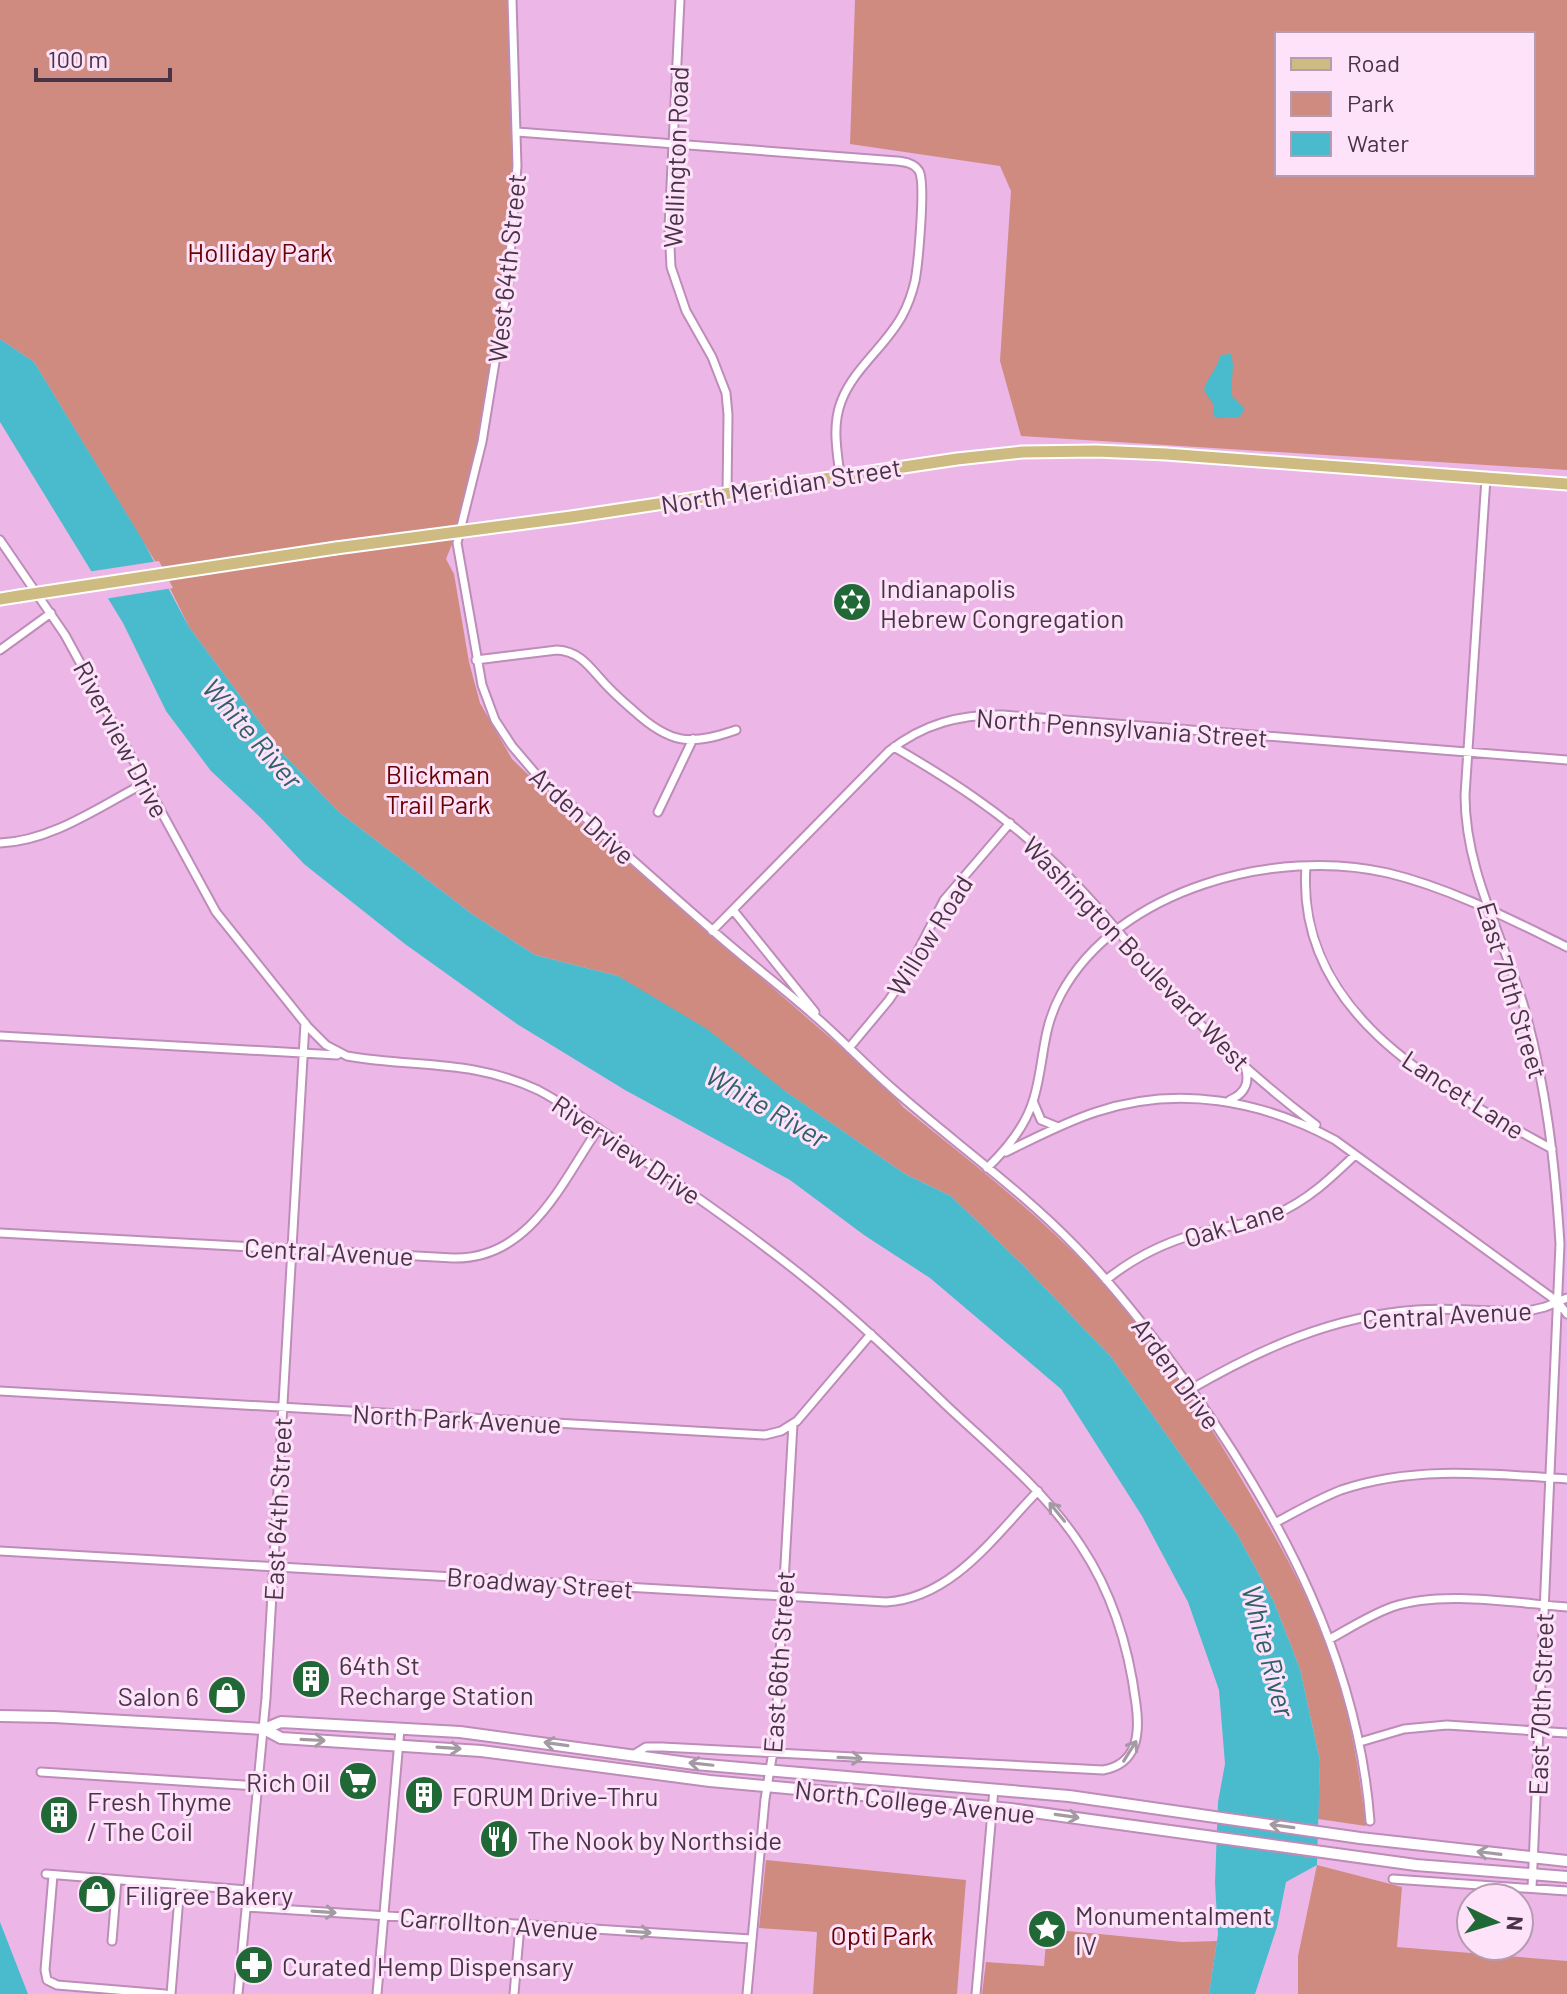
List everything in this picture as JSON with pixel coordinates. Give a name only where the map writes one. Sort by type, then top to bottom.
[{"type":"main road","name":"North Meridian Street","points":[[0,599],[990,455],[1096,451],[1567,484]]},
{"type":"main road","name":"North College Avenue","points":[[0,1716],[264,1729],[281,1738],[504,1753],[627,1771],[992,1806],[1361,1859],[1567,1877]]},
{"type":"main road","name":"North College Avenue","points":[[264,1729],[281,1722],[479,1734],[633,1756],[1069,1796],[1360,1838],[1567,1861]]},
{"type":"street","name":"West 64th Street","points":[[457,532],[468,506],[500,344],[516,191],[512,0]]},
{"type":"street","name":"Wellington Road","points":[[680,2],[669,227],[671,267],[686,311],[712,357],[726,393],[727,493]]},
{"type":"street","points":[[517,132],[897,161],[917,168],[923,189],[916,278],[901,318],[888,339],[855,377],[840,403],[835,436],[840,475]]},
{"type":"street","name":"East 70th Street","points":[[1486,478],[1465,795],[1466,832],[1474,869],[1523,1006],[1545,1096],[1560,1244],[1532,1882]]},
{"type":"street","name":"Arden Drive","points":[[457,532],[457,554],[482,685],[495,720],[527,765],[712,931],[1075,1246],[1106,1280],[1191,1389],[1235,1454],[1275,1523],[1330,1639],[1360,1742],[1370,1821]]},
{"type":"street","name":"Riverview Drive","points":[[0,540],[51,613],[216,912],[305,1023],[330,1049],[359,1058],[463,1066],[491,1072],[545,1094],[726,1217],[871,1334],[1038,1491],[1075,1536],[1107,1594],[1128,1656],[1138,1730],[1131,1755],[1116,1767],[1096,1770],[680,1748],[646,1747],[633,1756]]},
{"type":"street","points":[[0,650],[51,613]]},
{"type":"street","points":[[476,660],[557,650],[573,653],[656,730],[675,739],[693,739],[736,730]]},
{"type":"street","name":"North Pennsylvania Street","points":[[712,931],[894,747],[933,725],[957,718],[989,715],[1567,760]]},
{"type":"street","points":[[658,812],[693,739]]},
{"type":"street","name":"Washington Boulevard West","points":[[894,747],[948,779],[1010,823],[1118,929],[1169,991],[1245,1066],[1335,1140]]},
{"type":"street","points":[[0,843],[49,833],[145,783]]},
{"type":"street","name":"Willow Road","points":[[849,1048],[905,976],[944,900],[1010,823]]},
{"type":"street","points":[[987,1168],[1019,1131],[1033,1101],[1042,1044],[1053,1011],[1075,971],[1100,943],[1118,929],[1159,904],[1205,884],[1271,869],[1306,866],[1387,873],[1488,910],[1567,947]]},
{"type":"street","name":"Lancet Lane","points":[[1306,866],[1305,898],[1311,934],[1328,977],[1354,1012],[1433,1080],[1475,1108],[1552,1149]]},
{"type":"street","name":"Arden Drive","points":[[733,910],[826,1027]]},
{"type":"street","name":"East 64th Street","points":[[238,1994],[264,1729],[305,1023]]},
{"type":"street","points":[[0,1036],[302,1052],[359,1058]]},
{"type":"street","points":[[1228,1101],[1242,1093],[1247,1084],[1245,1066]]},
{"type":"street","points":[[1002,1154],[1095,1112],[1145,1101],[1182,1098],[1228,1101],[1290,1118],[1335,1140],[1558,1302],[1567,1298]]},
{"type":"street","points":[[1033,1101],[1041,1120],[1060,1127]]},
{"type":"street","name":"Central Avenue","points":[[0,1233],[462,1259],[497,1251],[518,1238],[536,1221],[598,1129]]},
{"type":"street","name":"Oak Lane","points":[[1106,1280],[1128,1263],[1169,1243],[1283,1211],[1315,1191],[1355,1155]]},
{"type":"street","name":"Central Avenue","points":[[1191,1389],[1260,1351],[1344,1321],[1435,1309],[1525,1311],[1558,1302],[1567,1314]]},
{"type":"street","points":[[793,1424],[871,1334]]},
{"type":"street","name":"North Park Avenue","points":[[0,1391],[758,1435],[781,1431],[793,1424]]},
{"type":"street","name":"East 66th Street","points":[[747,1994],[767,1786],[773,1753],[793,1424]]},
{"type":"street","points":[[1275,1523],[1341,1491],[1406,1475],[1455,1472],[1567,1479]]},
{"type":"street","name":"Broadway Street","points":[[0,1551],[886,1602],[928,1593],[963,1568],[1038,1491]]},
{"type":"street","points":[[1330,1639],[1377,1613],[1418,1601],[1451,1599],[1567,1607]]},
{"type":"street","points":[[1360,1742],[1404,1729],[1434,1725],[1567,1733]]},
{"type":"street","points":[[377,1994],[400,1729]]},
{"type":"street","points":[[41,1772],[258,1786]]},
{"type":"street","points":[[976,1994],[994,1789]]},
{"type":"street","points":[[180,1885],[168,1994],[104,1992],[57,1985],[47,1980],[50,1874],[247,1890]]},
{"type":"street","points":[[1393,1879],[1455,1883]]},
{"type":"street","points":[[112,1941],[117,1880]]},
{"type":"street","points":[[1535,1888],[1567,1891]]},
{"type":"street","name":"Carrollton Avenue","points":[[246,1907],[751,1939]]},
{"type":"street","points":[[514,1994],[520,1925]]},
{"type":"green space","name":"Holliday Park","points":[[0,0],[512,0],[517,132],[508,282],[482,442],[457,532],[446,559],[454,574],[469,662],[480,703],[512,759],[544,790],[850,1055],[903,1107],[1047,1227],[1137,1322],[1216,1437],[1276,1538],[1308,1600],[1334,1666],[1345,1705],[1366,1826],[1318,1819],[1320,1761],[1300,1669],[1274,1602],[1237,1534],[1112,1358],[1024,1266],[951,1196],[905,1174],[618,976],[535,955],[472,914],[339,812],[284,755],[189,627],[164,576],[34,362],[0,339]]},
{"type":"green space","points":[[855,0],[1567,0],[1567,470],[1021,436],[1000,361],[1011,191],[1000,166],[850,144]]},
{"type":"green space","name":"Opti Park","points":[[766,1860],[966,1880],[957,1994],[813,1994],[817,1932],[759,1928]]},
{"type":"green space","points":[[1317,1865],[1402,1887],[1397,1947],[1455,1952],[1455,1962],[1535,1962],[1535,1958],[1567,1961],[1567,1994],[1298,1994],[1298,1956]]},
{"type":"green space","points":[[1047,1929],[1182,1942],[1217,1941],[1209,1994],[982,1994],[986,1962],[1044,1966]]},
{"type":"water","name":"White River","points":[[0,339],[34,362],[142,539],[189,627],[284,755],[339,812],[472,914],[535,955],[618,976],[707,1029],[785,1091],[905,1174],[951,1196],[1024,1266],[1112,1358],[1237,1534],[1274,1602],[1300,1669],[1320,1761],[1317,1865],[1286,1882],[1277,1927],[1255,1994],[1209,1994],[1218,1934],[1215,1883],[1218,1802],[1225,1764],[1219,1690],[1188,1602],[1142,1516],[1061,1389],[930,1278],[864,1235],[790,1180],[625,1090],[517,1024],[405,944],[304,864],[211,771],[166,711],[123,623],[0,422]]},
{"type":"water","points":[[1231,354],[1231,395],[1245,409],[1239,417],[1218,418],[1213,416],[1213,404],[1204,390],[1220,355]]},
{"type":"water","points":[[0,1922],[28,1994],[0,1994]]},
{"type":"pier","points":[[159,561],[173,588],[104,599],[87,572]]},
{"type":"place","name":"Indianapolis Hebrew Congregation","points":[[852,602]]},
{"type":"place","name":"64th St Recharge Station","points":[[311,1679]]},
{"type":"place","name":"Salon 6","points":[[227,1695]]},
{"type":"place","name":"Rich Oil","points":[[358,1781]]},
{"type":"place","name":"FORUM Drive-Thru","points":[[424,1795]]},
{"type":"place","name":"Fresh Thyme / The Coil","points":[[59,1815]]},
{"type":"place","name":"The Nook by Northside","points":[[499,1839]]},
{"type":"place","name":"Filigree Bakery","points":[[97,1894]]},
{"type":"place","name":"Monumentalment IV","points":[[1047,1929]]},
{"type":"place","name":"Curated Hemp Dispensary","points":[[254,1965]]},
{"type":"park label","name":"Blickman Trail Park","points":[[438,788]]}]
